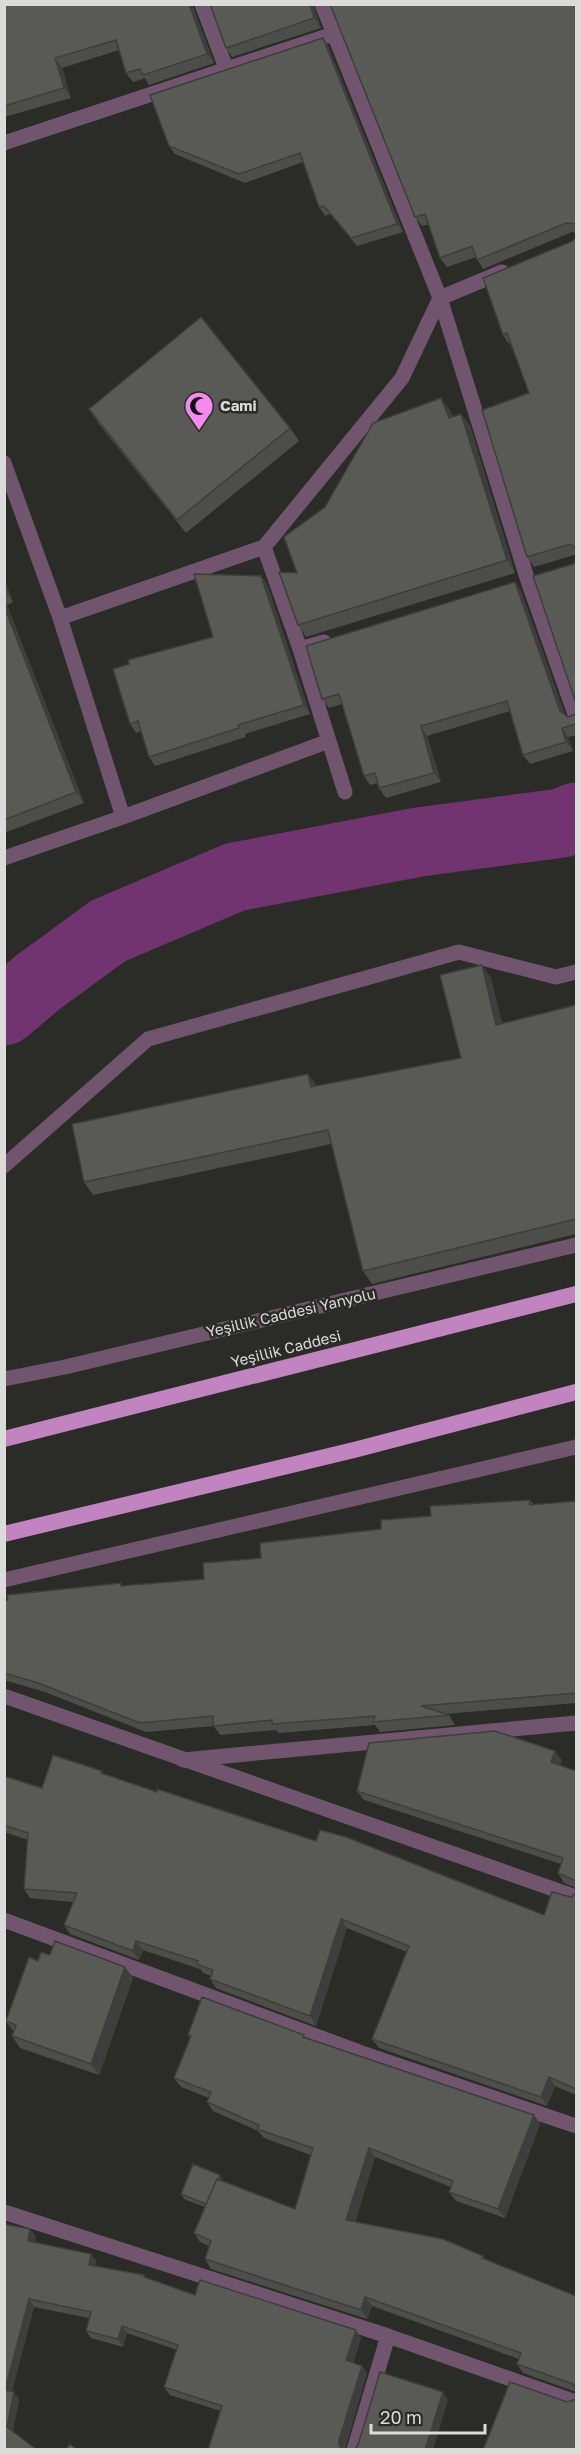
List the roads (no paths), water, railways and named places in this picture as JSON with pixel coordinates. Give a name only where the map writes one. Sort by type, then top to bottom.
[{"type":"highway","name":"Yeşillik Caddesi","points":[[4,1440],[576,1294]]},
{"type":"highway","points":[[4,1534],[354,1450],[576,1392]]},
{"type":"street","points":[[202,4],[226,68]]},
{"type":"street","points":[[322,4],[440,298],[527,581],[576,717]]},
{"type":"street","points":[[4,143],[333,34]]},
{"type":"street","points":[[60,618],[264,547],[402,378],[440,298],[513,267]]},
{"type":"street","points":[[4,463],[60,618],[123,817]]},
{"type":"street","points":[[264,547],[300,649],[345,792]]},
{"type":"street","points":[[300,649],[334,639]]},
{"type":"street","points":[[4,858],[329,741]]},
{"type":"street","points":[[4,1166],[148,1039],[459,952],[556,977],[576,972]]},
{"type":"street","name":"Yeşillik Caddesi Yanyolu","points":[[4,1379],[76,1364],[576,1245]]},
{"type":"street","points":[[4,1580],[576,1446]]},
{"type":"street","points":[[4,1696],[576,1897]]},
{"type":"street","points":[[183,1760],[576,1723]]},
{"type":"street","points":[[4,1920],[362,2053],[576,2126]]},
{"type":"street","points":[[4,2212],[388,2336],[576,2402]]},
{"type":"street","points":[[354,2450],[388,2336]]},
{"type":"waterway","points":[[4,1011],[37,983],[108,931],[235,877],[419,842],[562,823],[576,817]]},
{"type":"place","name":"Cami","points":[[199,432]]}]
